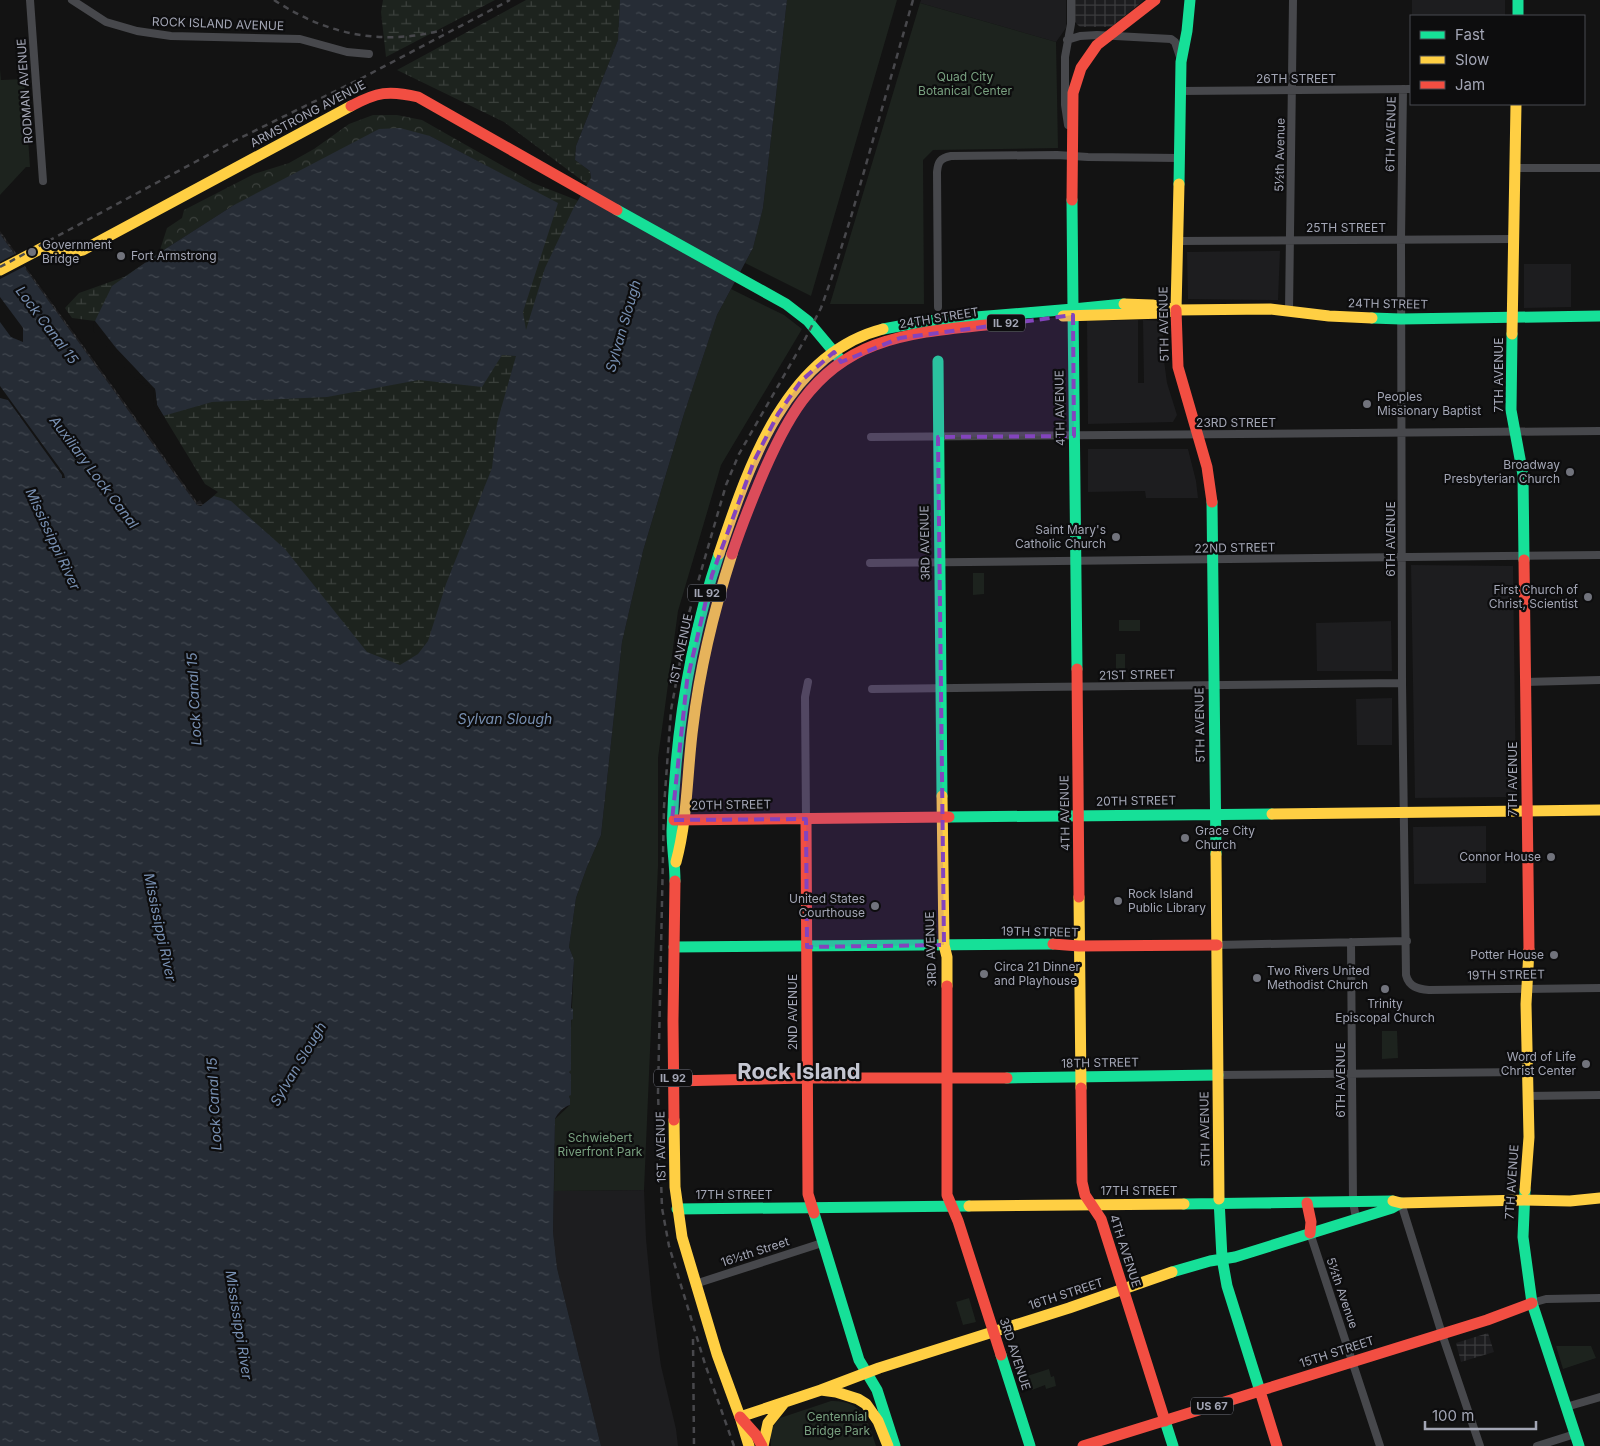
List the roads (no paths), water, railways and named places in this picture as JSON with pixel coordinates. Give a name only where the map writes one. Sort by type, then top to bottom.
[{"type":"main road","points":[[1071,159],[1073,93],[1081,68],[1097,45],[1155,0]]},
{"type":"main road","name":"5TH AVENUE","points":[[1190,0],[1181,62],[1176,310],[1177,362],[1183,388],[1205,456],[1210,482],[1213,560],[1219,1204],[1222,1258],[1227,1286],[1277,1446]]},
{"type":"main road","points":[[1518,0],[1518,15]]},
{"type":"main road","name":"ARMSTRONG AVENUE","points":[[0,270],[46,246],[58,252],[83,250],[338,112],[374,94],[396,92],[418,97],[796,311],[804,316],[834,352]]},
{"type":"main road","name":"7TH AVENUE","points":[[1516,105],[1512,410],[1514,432],[1521,457],[1523,475],[1526,811],[1529,882],[1527,989],[1529,1137],[1524,1200],[1523,1248],[1532,1303],[1579,1446]]},
{"type":"main road","name":"4TH AVENUE","points":[[1071,159],[1082,1182],[1084,1195],[1101,1219],[1173,1446]]},
{"type":"main road","name":"24TH STREET","points":[[834,352],[849,342],[870,333],[896,326],[936,321],[1073,312],[1164,313],[1176,310],[1289,311],[1329,316],[1402,318],[1600,316]]},
{"type":"main road","name":"24TH STREET","points":[[841,362],[875,345],[900,338],[1073,312]]},
{"type":"main road","points":[[834,352],[841,362]]},
{"type":"main road","name":"1ST AVENUE","points":[[677,820],[680,728],[690,667],[705,602],[729,524],[754,461],[785,402],[810,372],[834,352]]},
{"type":"main road","name":"3RD AVENUE","points":[[938,361],[942,818],[944,945],[947,957],[946,1190],[958,1221],[1030,1446]]},
{"type":"main road","name":"1ST AVENUE","points":[[749,1446],[726,1383],[683,1246],[677,1209],[674,1081],[675,867],[671,848],[705,653],[714,614],[738,535],[762,473],[792,413],[816,382],[841,362]]},
{"type":"main road","name":"20TH STREET","points":[[677,820],[1600,810]]},
{"type":"main road","name":"2ND AVENUE","points":[[806,819],[808,1194],[859,1360],[868,1371],[895,1446]]},
{"type":"main road","name":"19TH STREET","points":[[674,947],[1064,944],[1079,946],[1216,945]]},
{"type":"main road","name":"18TH STREET","points":[[674,1081],[1218,1074]]},
{"type":"main road","name":"17TH STREET","points":[[677,1209],[1307,1203],[1390,1200],[1401,1203],[1524,1200],[1570,1201],[1600,1198]]},
{"type":"main road","points":[[1307,1203],[1312,1222],[1310,1232]]},
{"type":"main road","name":"16TH STREET","points":[[740,1417],[821,1390],[868,1371],[1124,1290],[1172,1272],[1235,1256],[1401,1203]]},
{"type":"main road","name":"15TH STREET","points":[[1083,1446],[1487,1320],[1532,1303]]},
{"type":"main road","points":[[821,1390],[846,1394],[867,1404],[879,1421],[888,1446]]},
{"type":"main road","points":[[762,1446],[768,1423],[785,1402]]},
{"type":"main road","name":"1ST AVENUE","points":[[740,1417],[756,1434],[762,1446]]},
{"type":"street","name":"RODMAN AVENUE","points":[[30,0],[44,181]]},
{"type":"street","name":"ROCK ISLAND AVENUE","points":[[72,0],[106,22],[137,31],[170,36],[300,39],[347,52],[369,54]]},
{"type":"street","points":[[1071,0],[1071,24],[1064,57],[1065,105],[1067,122],[1072,135]]},
{"type":"street","name":"5½th Avenue","points":[[1289,311],[1293,0]]},
{"type":"street","points":[[1068,40],[1080,36],[1173,40],[1181,62]]},
{"type":"street","name":"26TH STREET","points":[[1180,91],[1407,89]]},
{"type":"street","name":"6TH AVENUE","points":[[1407,89],[1401,238],[1402,683],[1406,975],[1413,986]]},
{"type":"street","points":[[938,307],[937,172],[939,161],[942,158],[951,156],[1071,159],[1088,157],[1179,158]]},
{"type":"street","points":[[1514,168],[1600,168]]},
{"type":"street","name":"25TH STREET","points":[[1178,241],[1401,238],[1513,239]]},
{"type":"street","name":"23RD STREET","points":[[871,437],[1600,431]]},
{"type":"street","name":"22ND STREET","points":[[870,564],[1600,556]]},
{"type":"street","points":[[1525,682],[1600,680]]},
{"type":"street","name":"2ND AVENUE","points":[[806,819],[805,697],[808,682]]},
{"type":"street","name":"21ST STREET","points":[[872,689],[1402,683]]},
{"type":"street","name":"19TH STREET","points":[[1216,945],[1406,941]]},
{"type":"street","name":"6TH AVENUE","points":[[1351,942],[1353,1202],[1356,1218]]},
{"type":"street","name":"19TH STREET","points":[[1413,986],[1429,990],[1600,988]]},
{"type":"street","name":"18TH STREET","points":[[1218,1074],[1527,1072]]},
{"type":"street","points":[[1527,1096],[1600,1095]]},
{"type":"street","points":[[1401,1203],[1442,1334],[1480,1446]]},
{"type":"street","name":"5½th Avenue","points":[[1310,1232],[1380,1446]]},
{"type":"street","name":"16½th Street","points":[[695,1284],[822,1243]]},
{"type":"street","name":"15TH STREET","points":[[1532,1303],[1546,1299],[1600,1298]]},
{"type":"street","points":[[1566,1408],[1600,1397]]},
{"type":"street","points":[[1537,1446],[1575,1434]]},
{"type":"water","points":[[620,0],[787,0],[763,208],[753,248],[717,315],[684,414],[643,551],[622,642],[601,835],[576,898],[569,947],[574,960],[571,1008],[573,1009],[573,1019],[571,1020],[571,1070],[569,1072],[571,1074],[571,1095],[569,1096],[570,1105],[561,1110],[555,1119],[553,1232],[557,1268],[601,1446],[0,1446],[0,234],[197,505],[201,506],[214,496],[231,501],[285,549],[367,652],[400,665],[418,654],[428,641],[446,584],[492,468],[497,423],[516,356],[502,355],[482,387],[419,380],[327,397],[212,402],[163,416],[157,405],[155,389],[133,374],[96,331],[95,321],[112,286],[234,205],[379,129],[400,128],[430,136],[558,203],[523,312],[526,330],[545,268],[573,209],[591,178],[590,171],[575,160],[576,146],[618,40]]},
{"type":"railway","points":[[274,0],[314,22],[356,34],[398,37],[443,30]]},
{"type":"railway","points":[[0,267],[236,140],[362,78],[510,0]]},
{"type":"railway","points":[[734,1446],[705,1364],[669,1246],[662,1208],[658,1093],[664,807],[671,710],[689,613],[726,485],[739,454],[821,308],[851,217],[913,0]]},
{"type":"railway","points":[[693,1339],[694,1446]]},
{"type":"place","name":"Government Bridge","points":[[32,252]]},
{"type":"place","name":"Fort Armstrong","points":[[121,256]]},
{"type":"place","name":"Peoples Missionary Baptist","points":[[1367,404]]},
{"type":"place","name":"Broadway Presbyterian Church","points":[[1570,472]]},
{"type":"place","name":"Saint Mary's Catholic Church","points":[[1116,537]]},
{"type":"place","name":"First Church of Christ, Scientist","points":[[1588,597]]},
{"type":"place","name":"Grace City Church","points":[[1185,838]]},
{"type":"place","name":"Connor House","points":[[1551,857]]},
{"type":"place","name":"Rock Island Public Library","points":[[1118,901]]},
{"type":"place","name":"United States Courthouse","points":[[875,906]]},
{"type":"place","name":"Potter House","points":[[1554,955]]},
{"type":"place","name":"Circa 21 Dinner and Playhouse","points":[[984,974]]},
{"type":"place","name":"Two Rivers United Methodist Church","points":[[1257,978]]},
{"type":"place","name":"Trinity Episcopal Church","points":[[1385,989]]},
{"type":"place","name":"Word of Life Christ Center","points":[[1586,1064]]},
{"type":"district","name":"Rock Island","points":[[799,1071]]},
{"type":"park label","name":"Quad City Botanical Center","points":[[965,84]]},
{"type":"park label","name":"Schwiebert Riverfront Park","points":[[600,1145]]},
{"type":"park label","name":"Centennial Bridge Park","points":[[837,1424]]},
{"type":"water label","name":"Lock Canal 15","points":[[47,325]]},
{"type":"water label","name":"Sylvan Slough","points":[[623,326]]},
{"type":"water label","name":"Auxiliary Lock Canal","points":[[94,472]]},
{"type":"water label","name":"Mississippi River","points":[[53,539]]},
{"type":"water label","name":"Lock Canal 15","points":[[194,699]]},
{"type":"water label","name":"Sylvan Slough","points":[[505,719]]},
{"type":"water label","name":"Mississippi River","points":[[160,927]]},
{"type":"water label","name":"Sylvan Slough","points":[[298,1064]]},
{"type":"water label","name":"Lock Canal 15","points":[[214,1104]]},
{"type":"water label","name":"Mississippi River","points":[[239,1325]]}]
